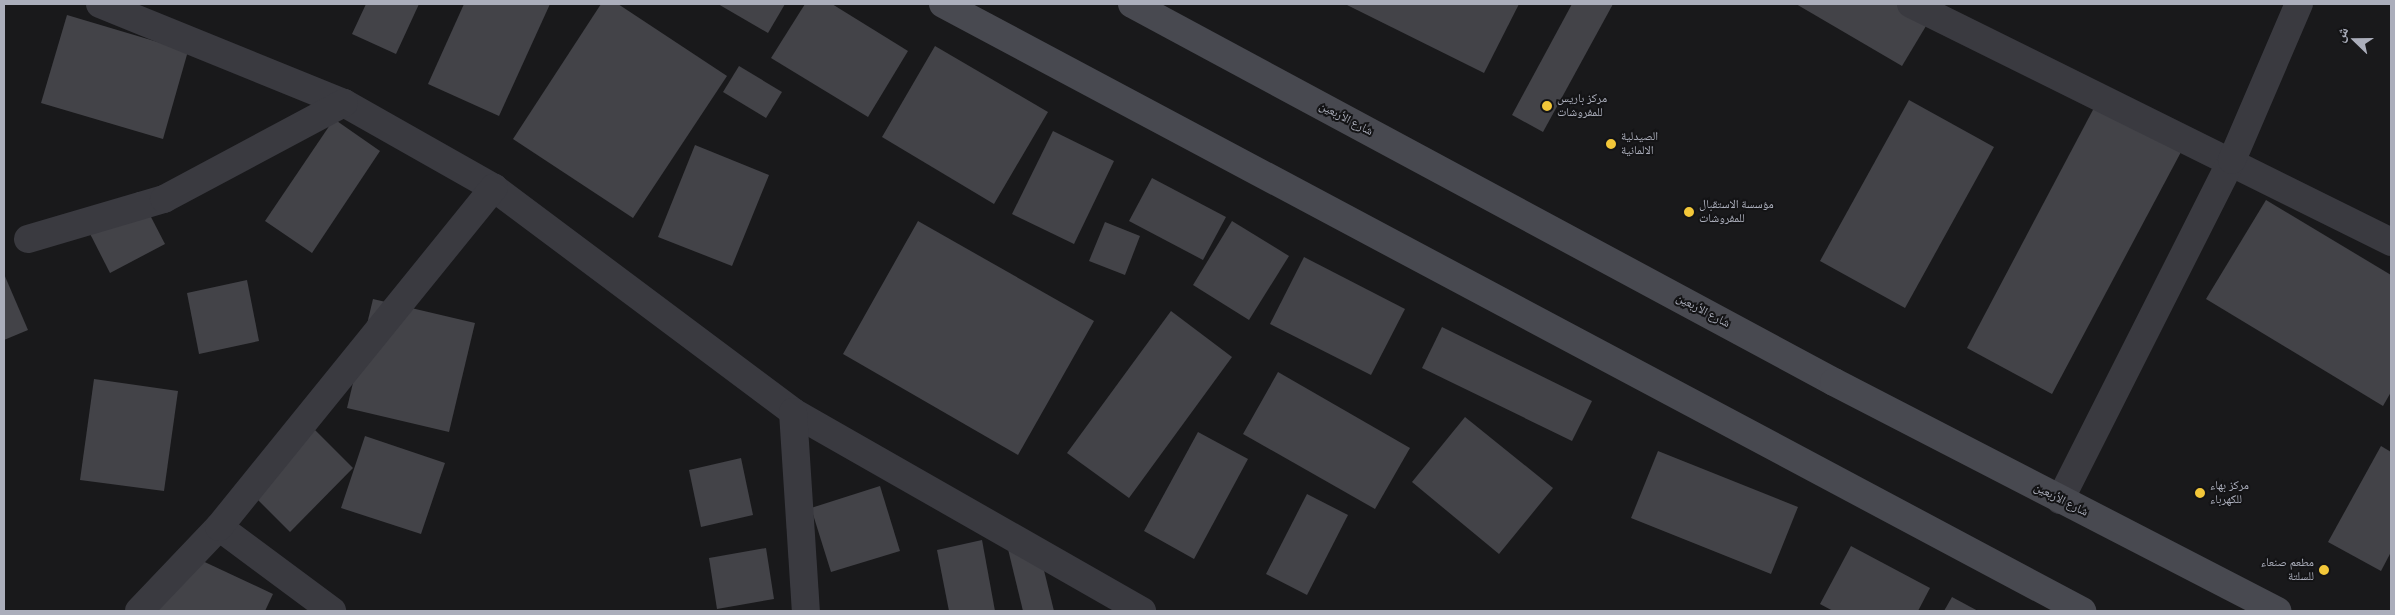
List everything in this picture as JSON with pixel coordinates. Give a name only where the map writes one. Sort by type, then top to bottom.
[{"type":"main road","points":[[943,4],[2082,611]]},
{"type":"main road","name":"شارع الأربعين","points":[[1132,4],[2060,500],[2277,611]]},
{"type":"street","points":[[100,4],[344,103],[494,188],[793,412],[1142,611]]},
{"type":"street","points":[[1910,4],[2232,160],[2391,242]]},
{"type":"street","points":[[2060,500],[2232,160],[2299,4]]},
{"type":"street","points":[[28,239],[164,198],[344,103]]},
{"type":"street","points":[[139,611],[218,527],[494,188]]},
{"type":"street","points":[[793,412],[806,611]]},
{"type":"street","points":[[218,527],[332,611]]},
{"type":"building","points":[[366,4],[419,4],[396,54],[352,34]]},
{"type":"building","points":[[464,4],[550,4],[499,116],[428,84]]},
{"type":"building","points":[[601,4],[618,4],[727,76],[633,218],[513,139]]},
{"type":"building","points":[[718,4],[785,4],[768,33]]},
{"type":"building","points":[[805,4],[832,4],[908,51],[868,117],[771,58]]},
{"type":"building","points":[[1345,4],[1519,4],[1484,73]]},
{"type":"building","points":[[1572,4],[1613,4],[1543,132],[1512,115]]},
{"type":"building","points":[[1796,4],[1922,4],[1935,11],[1902,66]]},
{"type":"building","points":[[67,15],[188,51],[163,139],[41,103]]},
{"type":"building","points":[[935,46],[1048,112],[994,204],[882,137]]},
{"type":"building","points":[[739,66],[782,92],[766,118],[723,92]]},
{"type":"building","points":[[1909,100],[1994,147],[1905,308],[1820,261]]},
{"type":"building","points":[[2095,106],[2181,152],[2052,394],[1967,348]]},
{"type":"building","points":[[334,119],[380,151],[312,253],[265,221]]},
{"type":"building","points":[[1053,131],[1114,161],[1074,244],[1012,214]]},
{"type":"building","points":[[695,145],[769,175],[732,266],[658,237]]},
{"type":"building","points":[[1152,178],[1226,217],[1203,260],[1129,221]]},
{"type":"building","points":[[138,192],[165,244],[110,273],[83,220]]},
{"type":"building","points":[[2266,200],[2391,275],[2391,392],[2383,406],[2206,299]]},
{"type":"building","points":[[918,221],[1094,321],[1018,455],[843,354]]},
{"type":"building","points":[[1232,221],[1289,256],[1249,320],[1193,285]]},
{"type":"building","points":[[1105,222],[1140,236],[1125,275],[1089,261]]},
{"type":"building","points":[[1304,257],[1405,309],[1371,375],[1270,324]]},
{"type":"building","points":[[4,274],[28,330],[4,340]]},
{"type":"building","points":[[247,280],[259,341],[199,354],[187,293]]},
{"type":"building","points":[[373,299],[475,323],[449,432],[347,408]]},
{"type":"building","points":[[1171,311],[1232,357],[1129,498],[1067,453]]},
{"type":"building","points":[[1442,327],[1592,401],[1572,441],[1422,368]]},
{"type":"building","points":[[1278,372],[1410,448],[1375,509],[1243,434]]},
{"type":"building","points":[[94,379],[178,391],[164,491],[80,480]]},
{"type":"building","points":[[1465,417],[1553,488],[1499,554],[1412,482]]},
{"type":"building","points":[[309,424],[353,468],[290,532],[246,488]]},
{"type":"building","points":[[1198,432],[1248,459],[1194,559],[1144,531]]},
{"type":"building","points":[[365,436],[445,463],[421,534],[341,508]]},
{"type":"building","points":[[2381,446],[2391,452],[2391,552],[2381,571],[2328,542]]},
{"type":"building","points":[[1658,451],[1798,507],[1771,574],[1631,518]]},
{"type":"building","points":[[741,458],[753,515],[701,527],[689,470]]},
{"type":"building","points":[[880,486],[900,551],[831,572],[811,508]]},
{"type":"building","points":[[1307,494],[1348,515],[1307,595],[1266,574]]},
{"type":"building","points":[[1036,538],[1054,611],[1023,611],[1007,545]]},
{"type":"building","points":[[982,540],[995,611],[949,611],[937,550]]},
{"type":"building","points":[[1851,546],[1930,588],[1918,611],[1833,611],[1820,604]]},
{"type":"building","points":[[766,548],[774,599],[717,609],[709,558]]},
{"type":"building","points":[[179,550],[273,594],[265,611],[150,611]]},
{"type":"building","points":[[1952,597],[1978,611],[1944,611]]},
{"type":"place","name":"مركز باريس للمفروشات","points":[[1547,106]]},
{"type":"place","name":"الصيدلية الالمانية","points":[[1611,144]]},
{"type":"place","name":"مؤسسة الاستقبال للمفروشات","points":[[1689,212]]},
{"type":"place","name":"مركز بهاء للكهرباء","points":[[2200,493]]},
{"type":"place","name":"مطعم صنعاء للسلتة","points":[[2324,570]]}]
